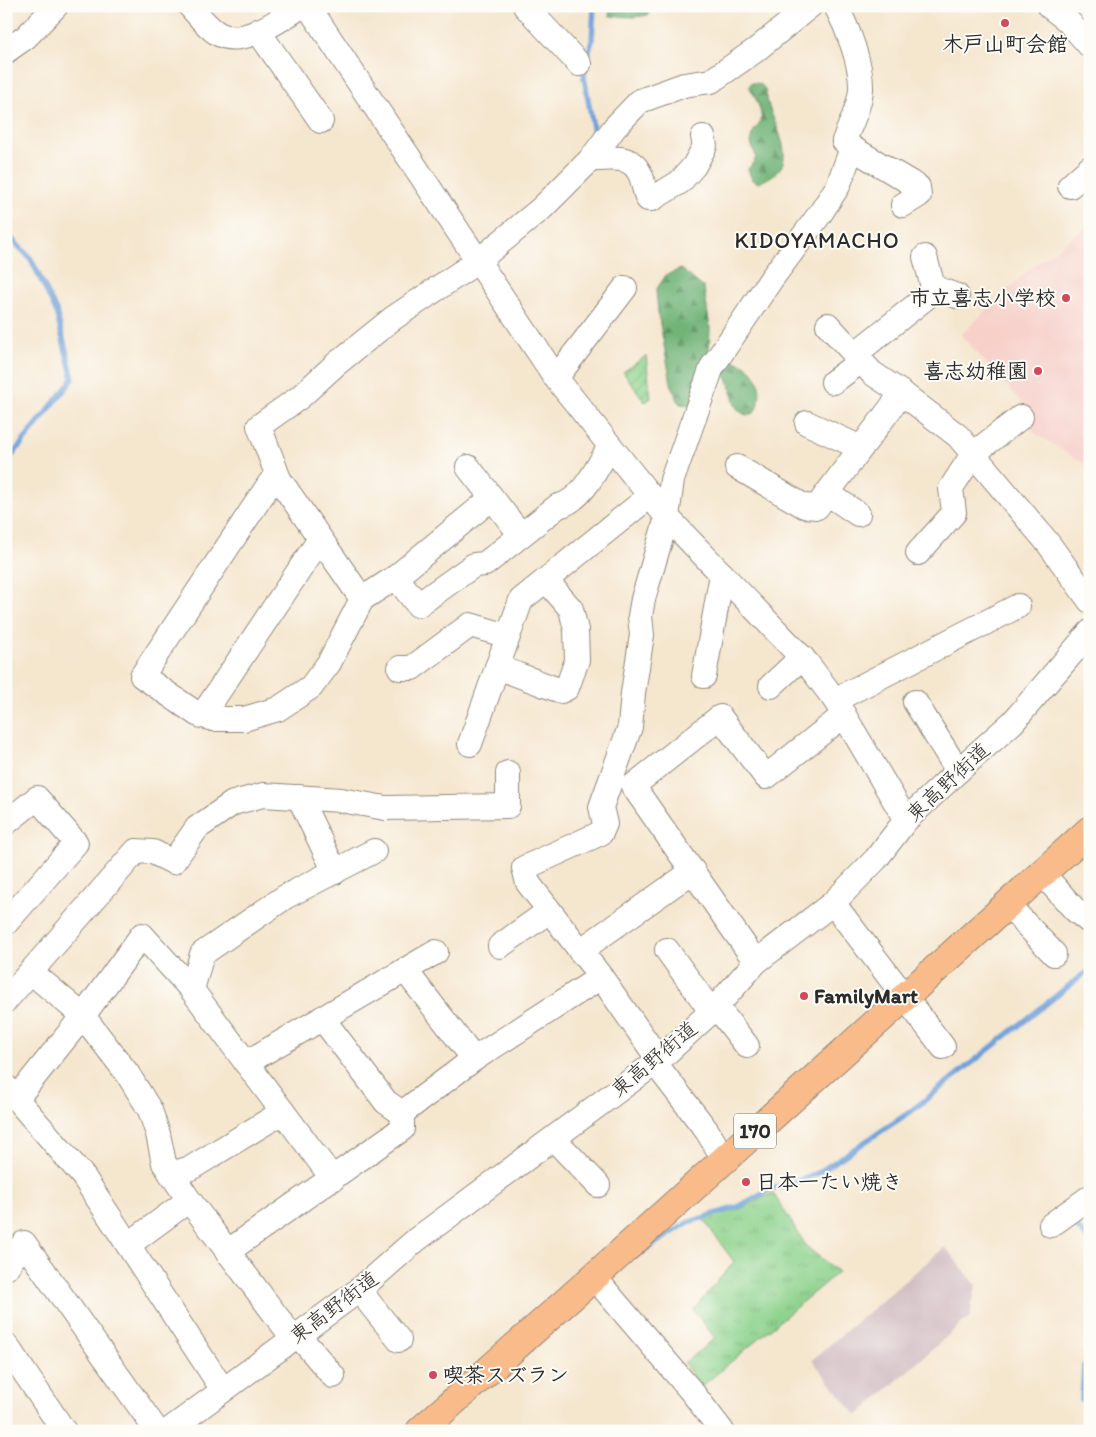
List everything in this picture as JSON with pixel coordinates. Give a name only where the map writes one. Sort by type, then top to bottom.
[{"type":"highway","name":"170","points":[[420,1431],[594,1277],[1090,830]]},
{"type":"street","points":[[6,51],[26,37],[56,6]]},
{"type":"street","points":[[190,6],[217,33],[232,39],[258,31],[302,6]]},
{"type":"street","points":[[308,6],[556,378],[667,517],[802,656],[840,708],[906,820]]},
{"type":"street","points":[[525,6],[579,64]]},
{"type":"street","points":[[836,6],[848,28],[858,67],[861,88],[857,107],[844,141],[852,148],[918,187],[919,195],[903,205]]},
{"type":"street","points":[[362,599],[280,479],[260,426],[300,397],[335,365],[392,319],[478,261],[542,208],[591,159],[615,127],[640,101],[684,85],[712,81],[756,50],[805,8]]},
{"type":"street","points":[[1069,15],[1090,46]]},
{"type":"street","points":[[258,31],[292,98],[321,121]]},
{"type":"street","points":[[591,159],[619,158],[629,161],[636,167],[648,199],[652,199],[680,182],[694,166],[705,146],[703,137]]},
{"type":"street","points":[[724,1159],[707,1130],[657,1061],[601,977],[528,883],[524,868],[601,833],[606,824],[601,807],[630,727],[642,635],[640,616],[643,599],[667,517],[672,480],[712,367],[772,278],[820,214],[838,186],[852,148]]},
{"type":"street","points":[[1070,186],[1090,168]]},
{"type":"street","points":[[833,382],[858,357],[946,293],[925,258]]},
{"type":"street","points":[[556,378],[625,288]]},
{"type":"street","points":[[828,325],[872,373],[902,393],[958,436],[1048,543],[1090,601]]},
{"type":"street","points":[[736,467],[804,506],[817,506],[902,393]]},
{"type":"street","points":[[918,554],[954,513],[951,488],[973,454],[1021,417]]},
{"type":"street","points":[[807,424],[861,448]]},
{"type":"street","points":[[396,578],[418,605],[474,565],[485,564],[558,506],[566,504],[586,487],[610,446]]},
{"type":"street","points":[[468,467],[522,535]]},
{"type":"street","points":[[280,479],[270,483],[142,676],[202,716],[213,719],[244,719],[278,709],[311,687],[329,663],[362,599],[396,578],[492,498]]},
{"type":"street","points":[[827,493],[858,514]]},
{"type":"street","points":[[470,744],[522,600],[650,496]]},
{"type":"street","points":[[202,716],[320,539]]},
{"type":"street","points":[[704,676],[722,574]]},
{"type":"street","points":[[497,667],[561,691],[567,688],[577,660],[576,630],[571,609],[546,580]]},
{"type":"street","points":[[756,962],[633,786],[720,717],[766,777],[840,708],[1018,606]]},
{"type":"street","points":[[400,668],[412,668],[470,625],[508,636]]},
{"type":"street","name":"東高野街道","points":[[168,1431],[359,1290],[416,1240],[657,1061],[714,1009],[756,962],[833,903],[876,860],[906,820],[1013,722],[1090,632]]},
{"type":"street","points":[[771,686],[802,656]]},
{"type":"street","points":[[915,702],[958,771]]},
{"type":"street","points":[[6,1000],[136,851],[154,852],[173,862],[197,828],[233,803],[263,795],[341,800],[385,808],[508,806],[508,773]]},
{"type":"street","points":[[300,797],[335,872]]},
{"type":"street","points":[[6,822],[37,798],[76,843],[8,919]]},
{"type":"street","points":[[192,990],[202,954],[285,897],[374,852]]},
{"type":"street","points":[[580,951],[693,871]]},
{"type":"street","points":[[1042,873],[1075,910],[1090,922]]},
{"type":"street","points":[[833,903],[943,1046]]},
{"type":"street","points":[[1008,904],[1054,954]]},
{"type":"street","points":[[500,946],[549,911]]},
{"type":"street","points":[[223,1390],[83,1176],[11,1093],[83,1016],[142,934],[192,990],[333,1179]]},
{"type":"street","points":[[667,950],[714,1009],[747,1046]]},
{"type":"street","points":[[246,1063],[436,952]]},
{"type":"street","points":[[404,970],[474,1060]]},
{"type":"street","points":[[31,972],[83,1016],[127,1073],[150,1110],[164,1162],[188,1200],[296,1336],[333,1376]]},
{"type":"street","points":[[402,1112],[474,1060],[601,977]]},
{"type":"street","points":[[322,1018],[386,1102],[402,1112]]},
{"type":"street","points":[[171,1174],[191,1168],[283,1112]]},
{"type":"street","points":[[228,1252],[402,1129],[402,1112]]},
{"type":"street","points":[[554,1139],[598,1184]]},
{"type":"street","points":[[1051,1225],[1090,1198]]},
{"type":"street","points":[[128,1245],[188,1200]]},
{"type":"street","points":[[6,1268],[24,1242],[157,1431]]},
{"type":"street","points":[[594,1277],[692,1392],[722,1431]]},
{"type":"street","points":[[359,1290],[399,1340]]},
{"type":"street","points":[[6,1345],[64,1431]]},
{"type":"shaded area","name":"喜志幼稚園","points":[[1090,224],[1090,467],[1036,434],[1024,418],[1026,407],[961,335],[1026,272]]},
{"type":"shaded area","points":[[945,1247],[976,1285],[970,1316],[857,1416],[812,1360]]},
{"type":"green space","points":[[608,6],[647,6],[649,15],[634,17],[610,16]]},
{"type":"green space","points":[[751,83],[760,84],[765,90],[769,107],[781,137],[784,153],[784,160],[779,170],[759,183],[752,180],[748,169],[756,157],[751,138],[761,120],[758,103],[749,87]]},
{"type":"green space","points":[[681,269],[704,288],[710,328],[709,355],[692,405],[680,404],[672,388],[658,313],[656,290],[666,275]]},
{"type":"green space","points":[[646,356],[651,398],[645,402],[623,372]]},
{"type":"green space","points":[[731,360],[748,367],[758,380],[760,395],[754,413],[746,415],[738,410],[735,404],[723,370],[727,362]]},
{"type":"green space","points":[[773,1193],[807,1247],[838,1272],[701,1387],[684,1363],[715,1338],[693,1310],[734,1262],[703,1219],[740,1209]]},
{"type":"waterway","points":[[591,143],[594,133],[584,77],[585,64],[592,41],[594,6]]},
{"type":"waterway","points":[[6,65],[15,57]]},
{"type":"waterway","points":[[6,233],[31,259],[56,311],[73,379],[6,463]]},
{"type":"waterway","points":[[637,1255],[689,1222],[740,1206],[770,1189],[787,1185],[818,1173],[910,1112],[1090,969]]},
{"type":"waterway","points":[[1072,1217],[1073,1223],[1090,1241]]},
{"type":"waterway","points":[[1090,1357],[1084,1366],[1082,1400],[1090,1405]]},
{"type":"place","name":"木戸山町会館","points":[[1005,23]]},
{"type":"place","name":"市立喜志小学校","points":[[1066,298]]},
{"type":"place","name":"喜志幼稚園","points":[[1038,371]]},
{"type":"place","name":"FamilyMart","points":[[804,996]]},
{"type":"place","name":"日本一たい焼き","points":[[746,1182]]},
{"type":"place","name":"喫茶スズラン","points":[[433,1375]]},
{"type":"district","name":"KIDOYAMACHO","points":[[817,240]]}]
